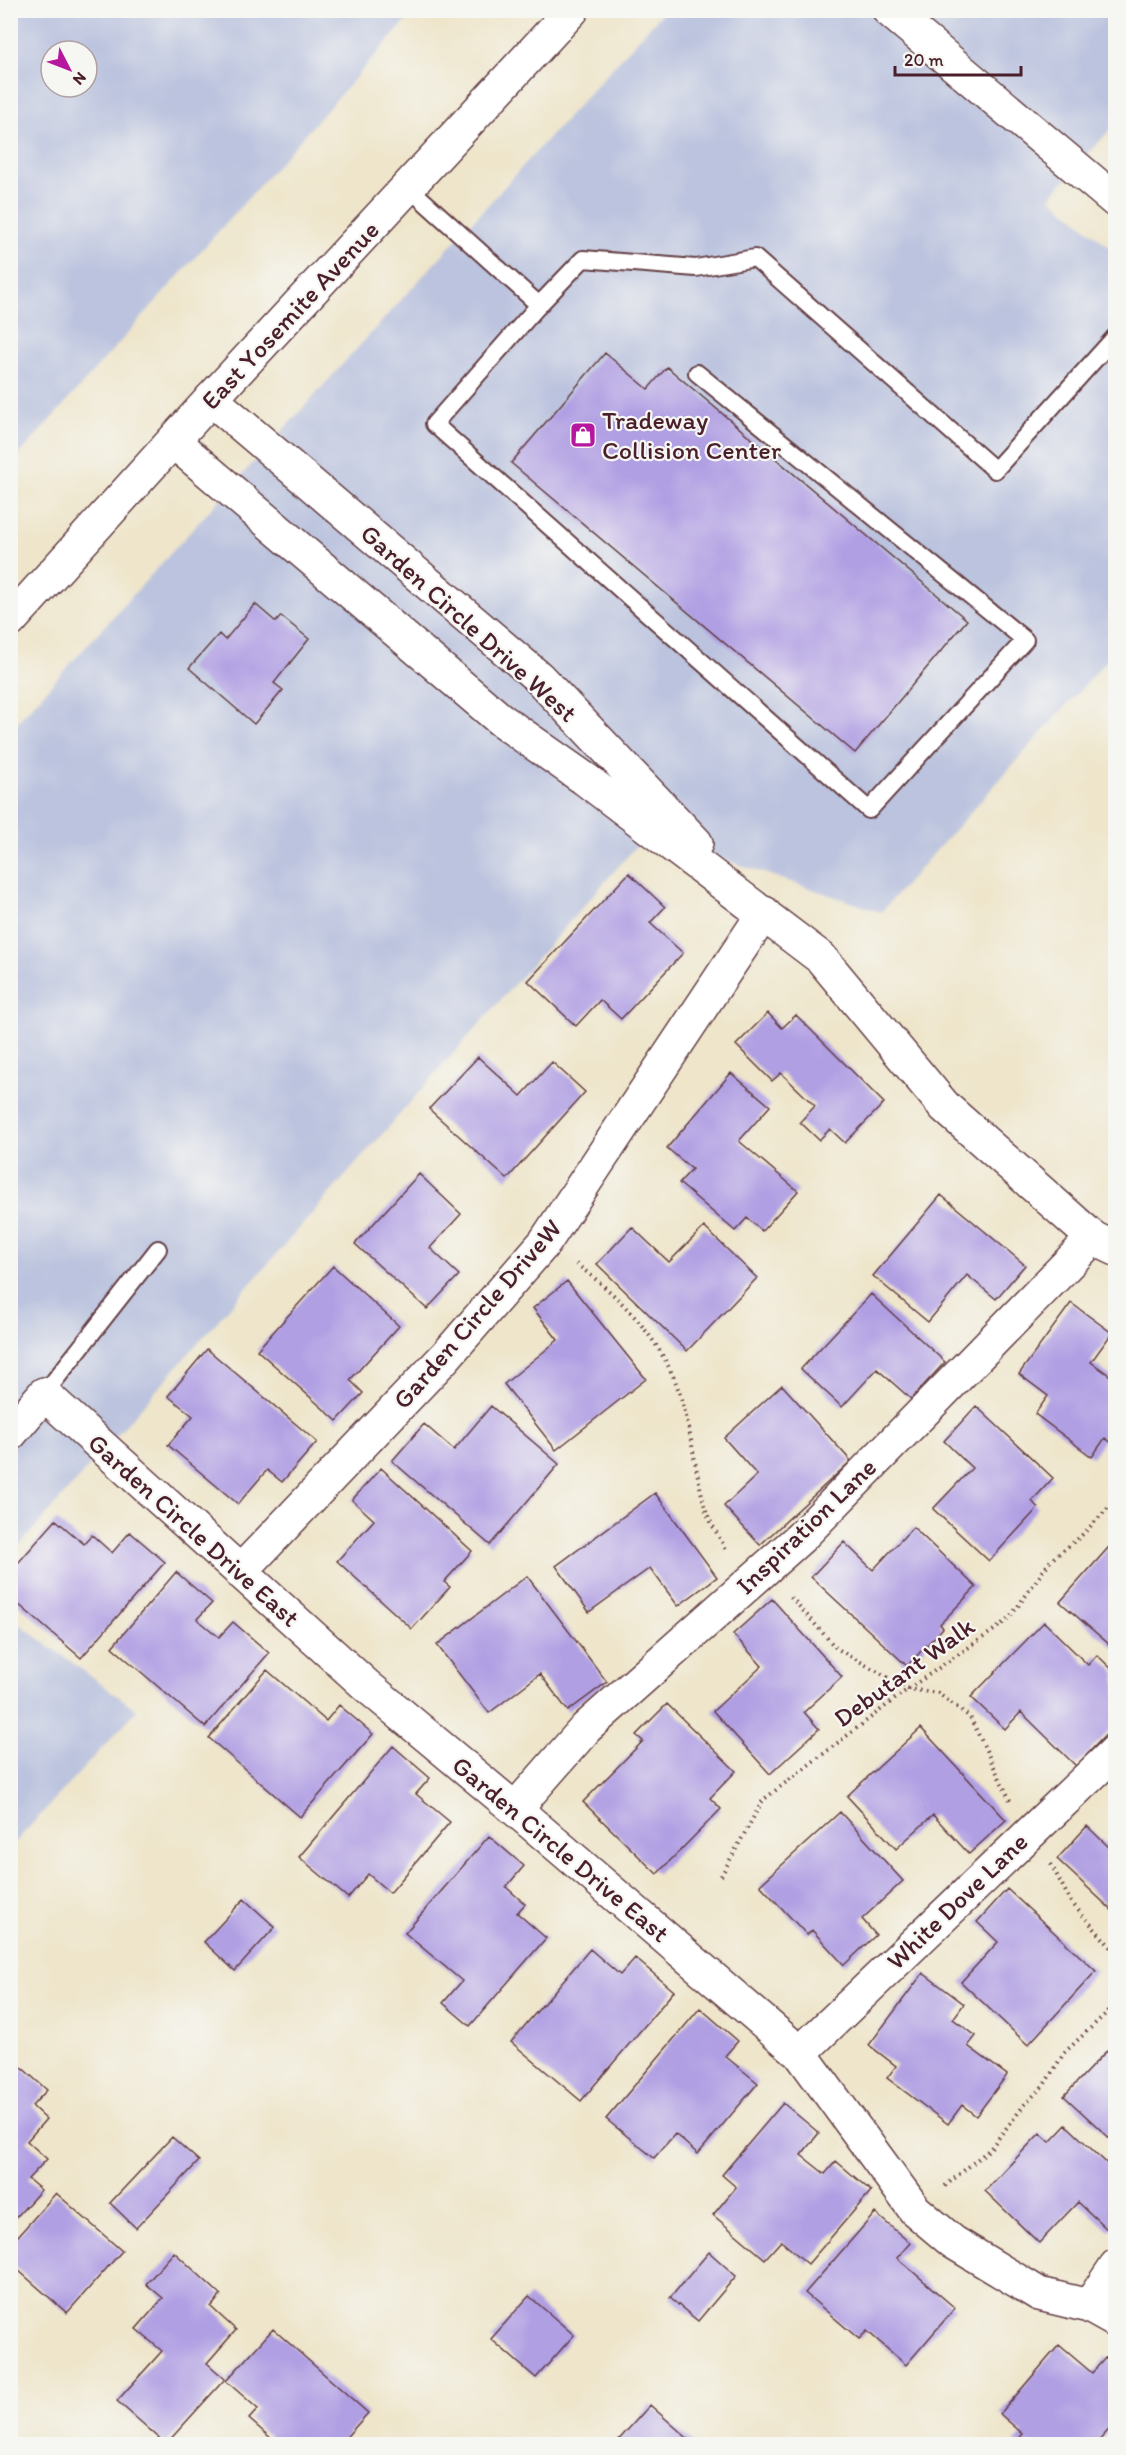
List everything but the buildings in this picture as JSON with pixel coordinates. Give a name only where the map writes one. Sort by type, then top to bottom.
[{"type":"street","name":"East Yosemite Avenue","points":[[10,621],[211,399],[572,10]]},
{"type":"street","points":[[890,10],[1116,201]]},
{"type":"street","name":"Garden Circle Drive West","points":[[211,399],[538,677],[764,913]]},
{"type":"street","name":"Garden Circle Drive West","points":[[174,442],[501,720],[585,779],[821,958],[945,1107],[1104,1244]]},
{"type":"street","name":"Garden Circle DriveW","points":[[240,1572],[446,1356],[545,1242],[764,913]]},
{"type":"street","name":"Inspiration Lane","points":[[515,1809],[586,1728],[809,1528],[1104,1244]]},
{"type":"street","points":[[10,1434],[44,1394]]},
{"type":"street","name":"Garden Circle Drive East","points":[[44,1394],[367,1686],[515,1809],[800,2053],[915,2210],[953,2242],[1039,2294],[1102,2314]]},
{"type":"street","name":"White Dove Lane","points":[[800,2053],[1116,1751]]},
{"type":"street","points":[[1102,2314],[1116,2266]]},
{"type":"lane","points":[[408,187],[539,305]]},
{"type":"lane","points":[[697,373],[1025,640],[869,810],[434,424],[539,305],[583,259],[696,268],[755,258],[995,470],[1116,336]]},
{"type":"lane","points":[[44,1394],[158,1249]]},
{"type":"path","points":[[545,1242],[603,1283],[647,1331],[673,1377],[694,1451],[705,1509],[729,1555],[756,1575],[836,1648],[908,1689],[938,1693],[970,1717],[1007,1796],[1032,1829],[1071,1902],[1116,1953]]},
{"type":"path","name":"Debutant Walk","points":[[721,1876],[763,1800],[908,1689],[997,1628],[1011,1616],[1051,1560],[1080,1537],[1116,1500]]},
{"type":"path","points":[[915,2210],[990,2149],[1025,2104],[1044,2085],[1064,2053],[1116,2004]]},
{"type":"shaded area","points":[[10,11],[415,11],[11,464]]},
{"type":"shaded area","points":[[664,11],[1115,11],[1115,124],[1050,197],[1115,252],[1115,651],[881,912],[647,834],[11,1555],[11,729]]},
{"type":"shaded area","points":[[11,1618],[137,1710],[11,1847]]},
{"type":"place","name":"Tradeway Collision Center","points":[[583,435]]}]
